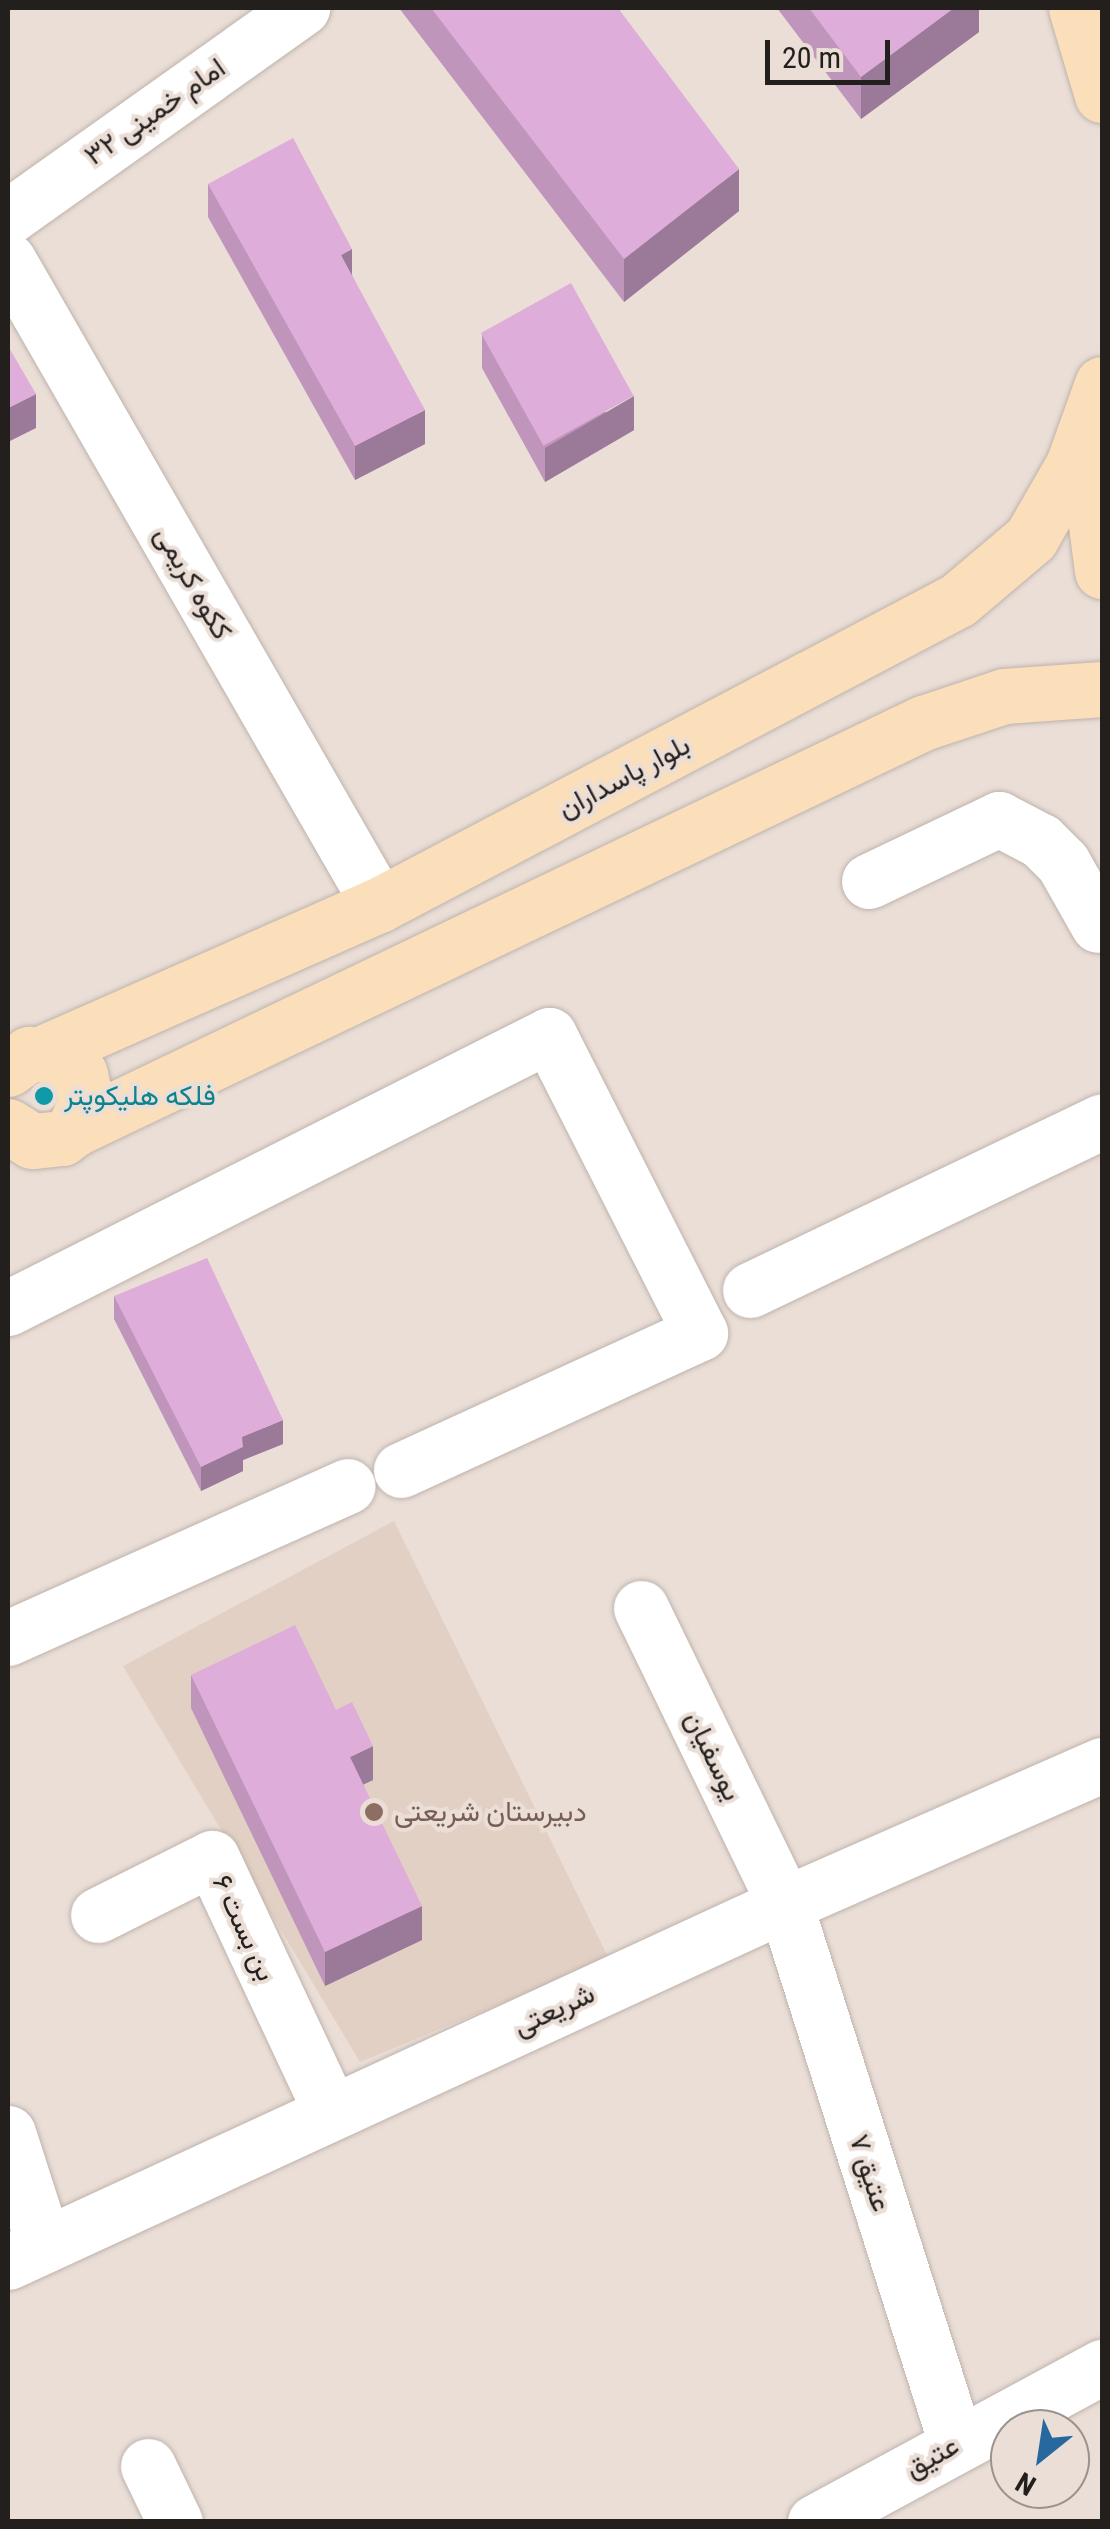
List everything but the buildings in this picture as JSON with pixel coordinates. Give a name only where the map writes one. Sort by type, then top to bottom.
[{"type":"main road","points":[[1078,8],[1102,22]]},
{"type":"main road","points":[[1078,8],[1102,95]]},
{"type":"main road","points":[[1102,385],[1089,472],[1102,571]]},
{"type":"main road","name":"بلوار پاسداران","points":[[18,1059],[379,905],[958,600],[1031,538],[1073,465],[1102,385]]},
{"type":"main road","points":[[34,1140],[924,723],[1004,696],[1102,690]]},
{"type":"main road","points":[[18,1059],[70,1063],[86,1088],[34,1140]]},
{"type":"street","name":"امام خمینی ۳۲","points":[[8,218],[302,8]]},
{"type":"street","name":"ککوه کریمی","points":[[8,260],[379,905]]},
{"type":"street","points":[[868,882],[999,820],[1041,841],[1063,863],[1101,929]]},
{"type":"street","points":[[8,1308],[549,1035],[700,1332],[401,1470]]},
{"type":"street","points":[[750,1290],[1102,1121]]},
{"type":"street","points":[[8,1638],[348,1486]]},
{"type":"street","name":"یوسفیان","points":[[640,1608],[785,1904]]},
{"type":"street","name":"شریعتی","points":[[26,2253],[785,1904],[1102,1765]]},
{"type":"street","name":"بن بست ۶","points":[[98,1914],[212,1858],[332,2112]]},
{"type":"street","name":"عتیق ۷","points":[[785,1904],[956,2443]]},
{"type":"street","points":[[8,2134],[26,2253]]},
{"type":"street","name":"عتیق","points":[[837,2516],[956,2443],[1102,2367]]},
{"type":"street","points":[[148,2466],[174,2522]]},
{"type":"shaded area","name":"دبیرستان شریعتی","points":[[394,1521],[609,1959],[360,2062],[123,1666]]},
{"type":"place","name":"فلکه هلیکوپتر","points":[[44,1096]]},
{"type":"place","name":"دبیرستان شریعتی","points":[[374,1812]]}]
